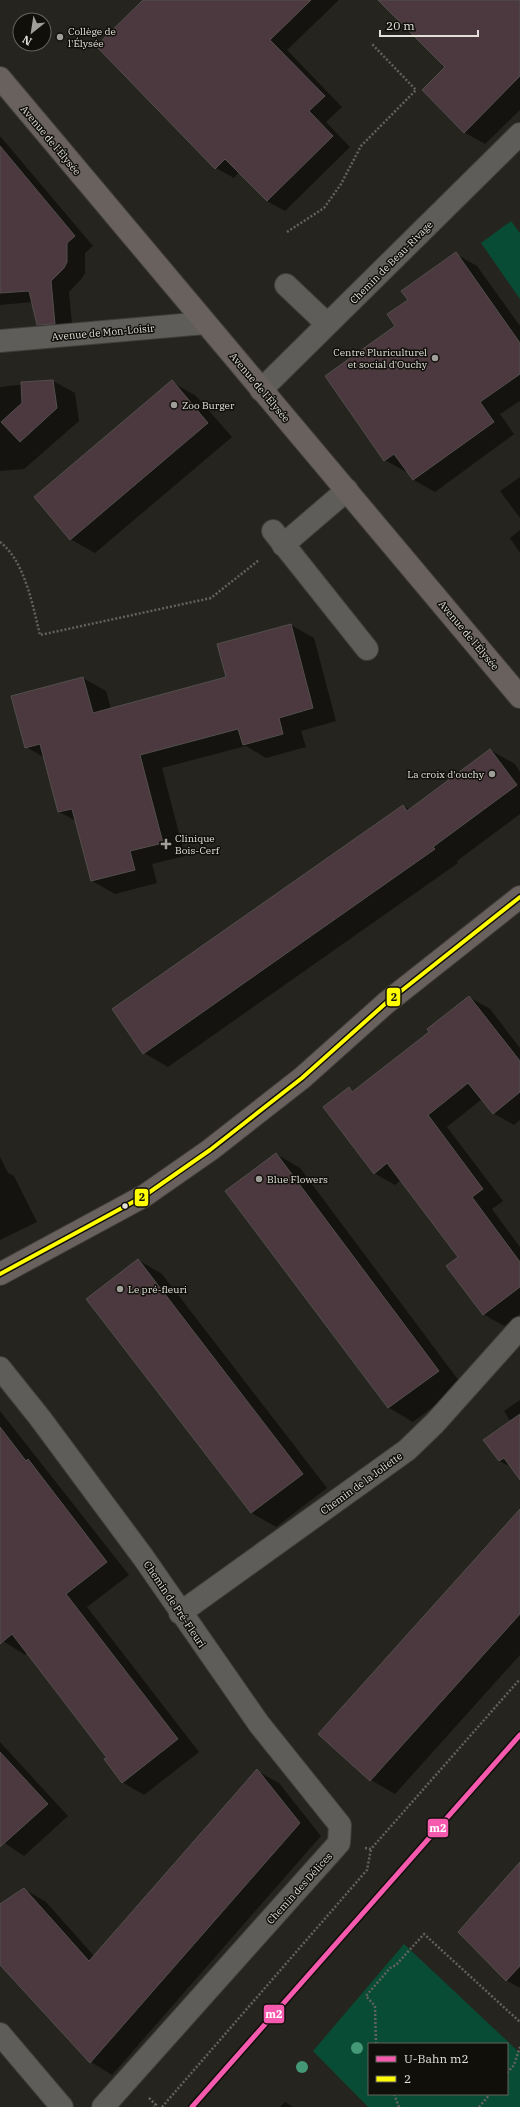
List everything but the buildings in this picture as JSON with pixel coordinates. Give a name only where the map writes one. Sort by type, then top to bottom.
[{"type":"main road","name":"Avenue de l'Élysée","points":[[0,78],[520,697]]},
{"type":"main road","points":[[0,1274],[144,1196],[210,1150],[302,1078],[386,1003],[520,897]]},
{"type":"street","name":"Chemin de Beau-Rivage","points":[[261,390],[520,134]]},
{"type":"street","points":[[286,285],[327,324]]},
{"type":"street","name":"Avenue de Mon-Loisir","points":[[0,341],[205,323]]},
{"type":"street","points":[[347,490],[279,539],[366,649]]},
{"type":"street","name":"Chemin de la Joliette","points":[[180,1613],[406,1450],[435,1422],[520,1328]]},
{"type":"street","name":"Chemin de Pré-Fleuri","points":[[0,1368],[40,1418],[138,1550],[180,1613],[259,1724],[340,1825],[339,1843]]},
{"type":"street","name":"Chemin des Délices","points":[[103,2107],[339,1843]]},
{"type":"street","points":[[0,2034],[62,2107]]},
{"type":"path","points":[[287,232],[324,208],[341,184],[361,146],[416,90],[371,43]]},
{"type":"path","points":[[0,542],[6,547],[27,582],[40,635],[211,598],[279,539]]},
{"type":"path","points":[[162,2107],[367,1870],[371,1849],[520,1679]]},
{"type":"path","name":"Chemin des Délices","points":[[339,1843],[371,1849]]},
{"type":"path","points":[[376,2043],[374,2017],[375,2006],[366,1996],[390,1968],[396,1965],[424,1934],[520,2022]]},
{"type":"path","points":[[508,2072],[514,2065],[520,2047]]},
{"type":"path","points":[[394,2095],[399,2107]]},
{"type":"path","points":[[479,2107],[489,2095]]},
{"type":"path","points":[[145,2102],[149,2098],[156,2105],[154,2107]]},
{"type":"green space","points":[[511,221],[520,233],[520,299],[481,243]]},
{"type":"green space","points":[[404,1944],[520,2053],[520,2107],[368,2107],[313,2051]]},
{"type":"metro line","name":"m2","points":[[192,2107],[520,1735]]},
{"type":"transit line","name":"2","points":[[0,1274],[144,1196],[210,1150],[302,1078],[386,1003],[520,897]]},
{"type":"place","name":"Collège de l'Élysée","points":[[60,37]]},
{"type":"place","name":"Centre Pluriculturel et social d'Ouchy","points":[[435,358]]},
{"type":"place","name":"Zoo Burger","points":[[174,405]]},
{"type":"place","name":"La croix d'ouchy","points":[[492,774]]},
{"type":"place","name":"Clinique Bois-Cerf","points":[[166,844]]},
{"type":"place","name":"Blue Flowers","points":[[259,1179]]},
{"type":"place","name":"Le pré-fleuri","points":[[120,1289]]}]
